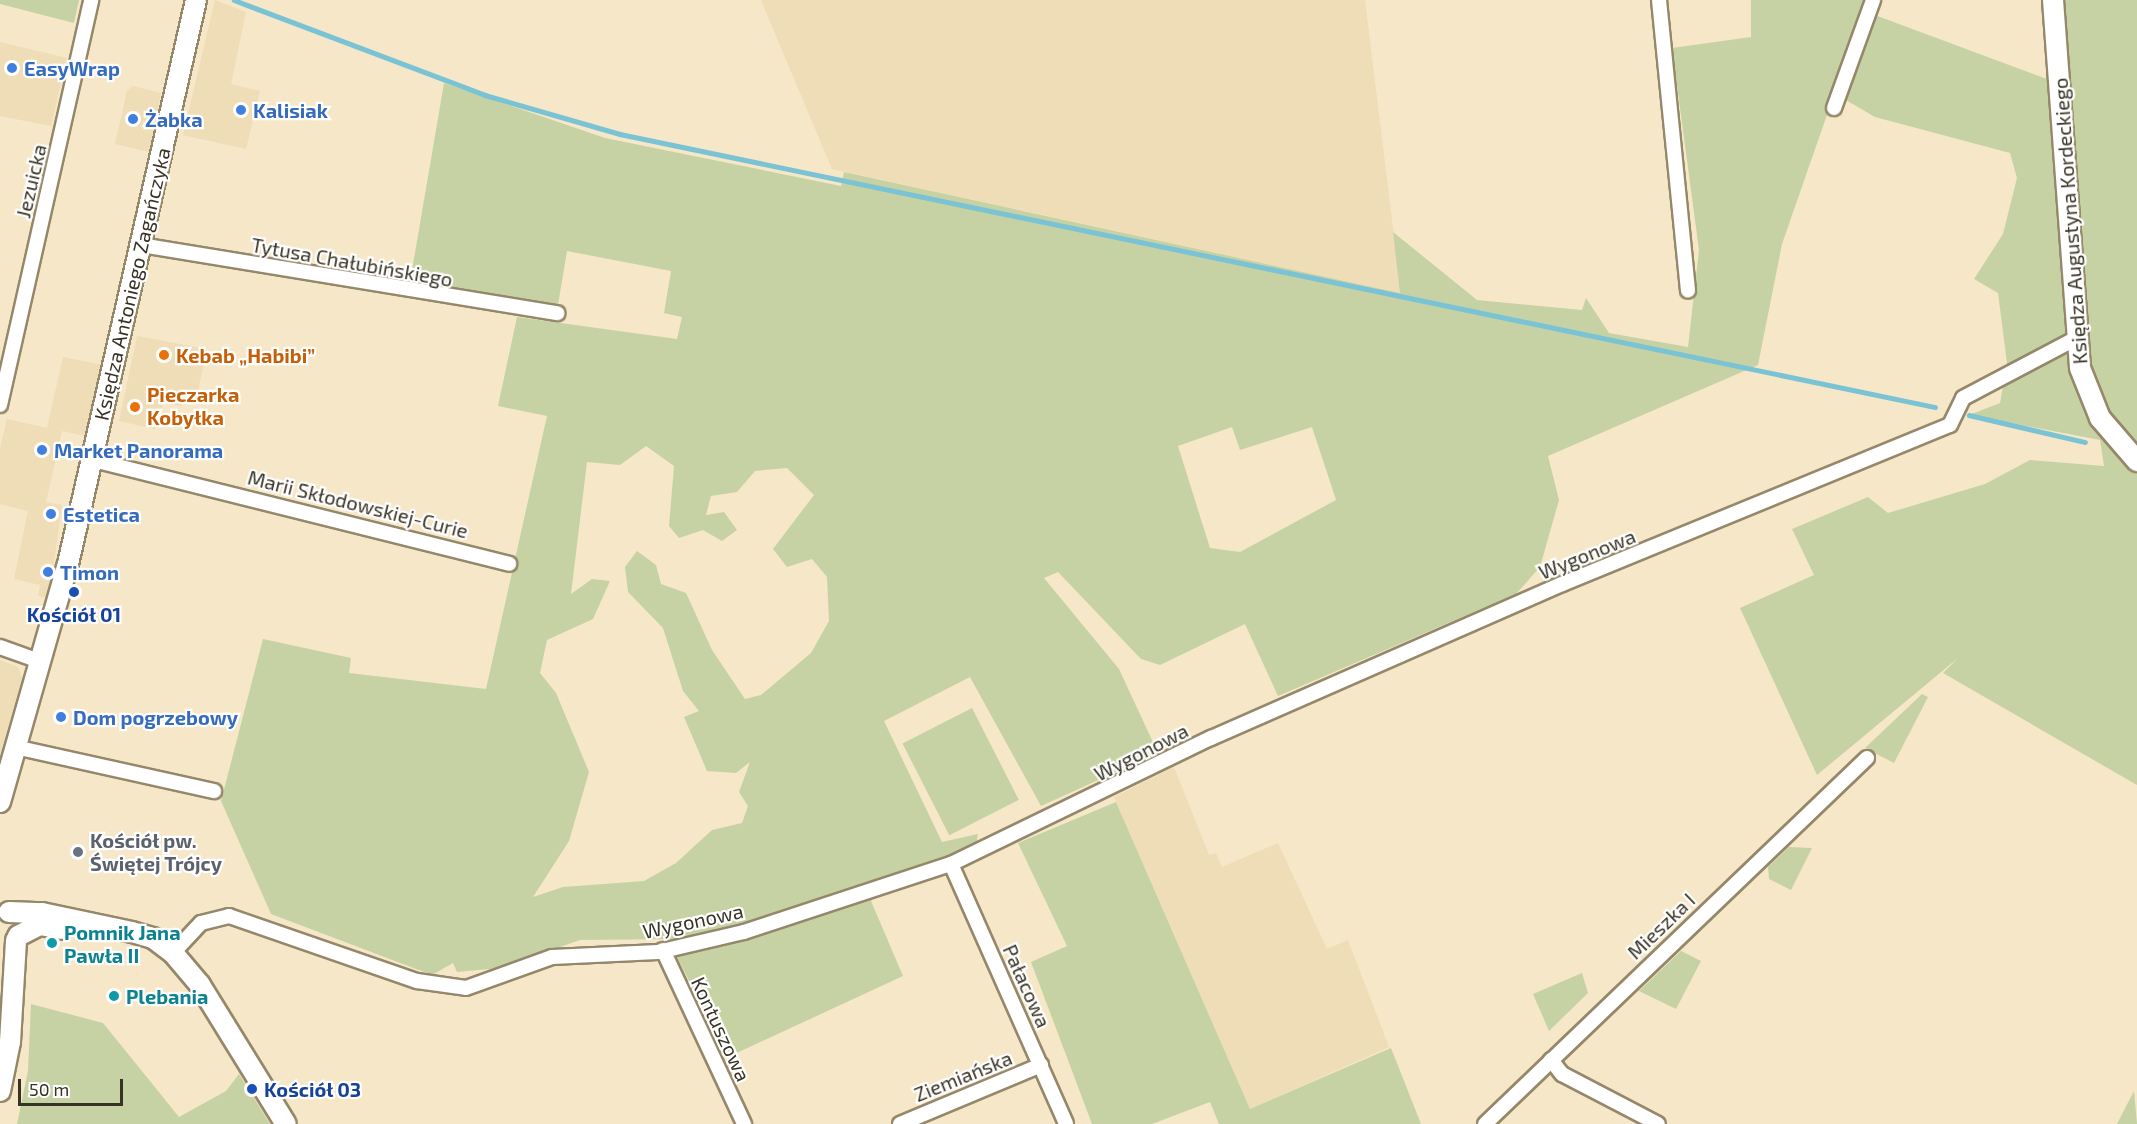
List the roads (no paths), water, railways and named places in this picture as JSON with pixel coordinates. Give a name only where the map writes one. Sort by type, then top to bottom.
[{"type":"street","name":"Jezuicka","points":[[0,405],[91,0]]},
{"type":"street","name":"Księdza Antoniego Zagańczyka","points":[[0,802],[3,782],[42,662],[93,460],[196,0]]},
{"type":"street","points":[[1659,0],[1688,291]]},
{"type":"street","points":[[1834,108],[1873,0]]},
{"type":"street","name":"Księdza Augustyna Kordeckiego","points":[[2054,0],[2075,339],[2093,406],[2137,461]]},
{"type":"street","name":"Tytusa Chałubińskiego","points":[[141,245],[557,313]]},
{"type":"street","name":"Wygonowa","points":[[178,946],[211,918],[246,918],[314,948],[417,981],[466,988],[552,957],[663,950],[744,932],[951,864],[1211,738],[1562,584],[1950,425],[1963,398],[2075,339]]},
{"type":"street","name":"Marii Skłodowskiej-Curie","points":[[93,460],[509,564]]},
{"type":"street","points":[[0,647],[42,662]]},
{"type":"street","points":[[15,747],[214,791]]},
{"type":"street","name":"Mieszka I","points":[[1485,1124],[1867,758]]},
{"type":"street","name":"Pałacowa","points":[[951,864],[1066,1124]]},
{"type":"street","points":[[0,1091],[10,1042],[11,941],[18,922],[3,910]]},
{"type":"street","points":[[3,910],[42,913],[132,932],[178,946],[286,1124]]},
{"type":"street","points":[[11,941],[40,925],[178,946]]},
{"type":"street","name":"Kontuszowa","points":[[663,950],[741,1123]]},
{"type":"street","points":[[0,988],[10,1042]]},
{"type":"street","points":[[1551,1060],[1562,1074],[1658,1124]]},
{"type":"street","name":"Ziemiańska","points":[[900,1124],[1041,1065]]},
{"type":"waterway","points":[[234,0],[485,95],[620,134],[1935,407]]},
{"type":"waterway","points":[[1969,415],[2085,442]]},
{"type":"place","name":"EasyWrap","points":[[12,68]]},
{"type":"place","name":"Kalisiak","points":[[241,110]]},
{"type":"place","name":"Żabka","points":[[133,119]]},
{"type":"place","name":"Kebab „Habibi”","points":[[164,355]]},
{"type":"place","name":"Pieczarka Kobyłka","points":[[135,407]]},
{"type":"place","name":"Market Panorama","points":[[42,450]]},
{"type":"place","name":"Estetica","points":[[51,514]]},
{"type":"place","name":"Timon","points":[[48,572]]},
{"type":"place","name":"Kościół 01","points":[[74,592]]},
{"type":"place","name":"Dom pogrzebowy","points":[[61,717]]},
{"type":"place","name":"Kościół pw. Świętej Trójcy","points":[[78,852]]},
{"type":"place","name":"Pomnik Jana Pawła II","points":[[52,943]]},
{"type":"place","name":"Plebania","points":[[114,996]]},
{"type":"place","name":"Kościół 03","points":[[252,1089]]}]
